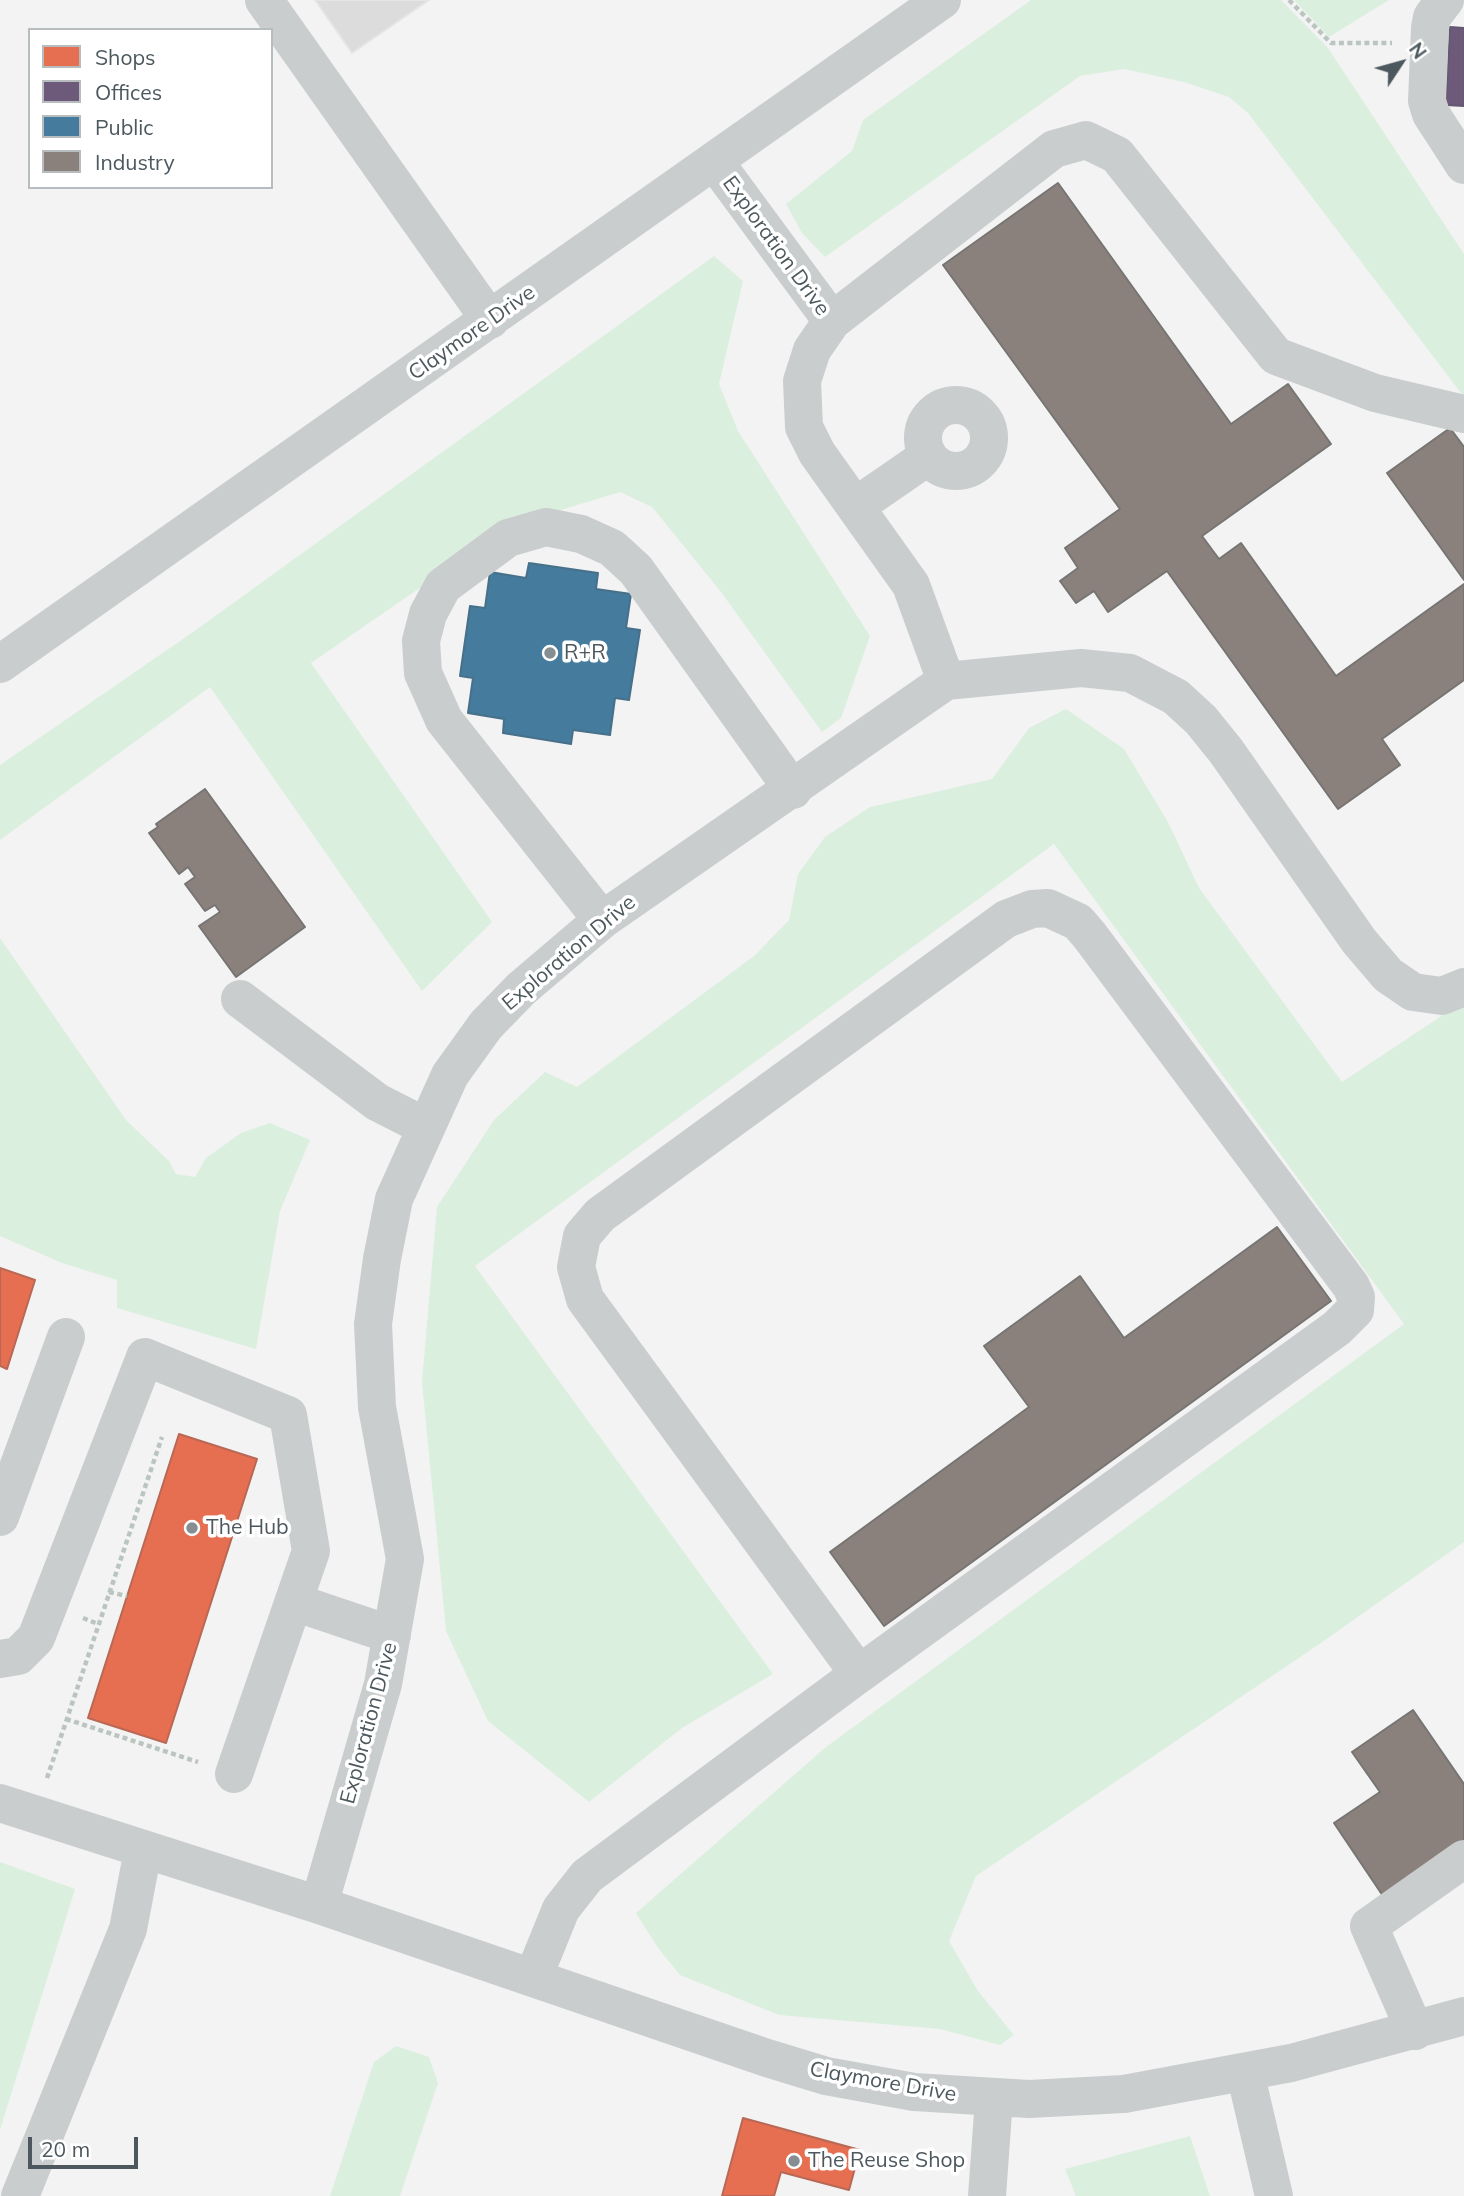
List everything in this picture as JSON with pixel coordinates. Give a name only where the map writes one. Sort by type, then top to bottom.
[{"type":"street","points":[[264,0],[490,320]]},
{"type":"street","name":"Claymore Drive","points":[[0,664],[942,0]]},
{"type":"street","points":[[1445,0],[1433,17],[1429,43],[1427,101],[1431,114],[1464,165]]},
{"type":"street","points":[[832,321],[1054,149],[1086,140],[1116,155],[1276,356],[1375,393],[1464,414]]},
{"type":"street","name":"Exploration Drive","points":[[319,1905],[383,1684],[405,1559],[377,1407],[373,1324],[394,1199],[450,1075],[486,1025],[521,989],[601,920],[793,790],[946,681],[911,585],[817,453],[804,427],[802,381],[812,350],[832,321],[715,162]]},
{"type":"street","points":[[856,506],[927,457]]},
{"type":"street","points":[[601,920],[444,720],[423,673],[421,641],[428,614],[443,586],[509,538],[546,527],[581,534],[612,548],[636,570],[793,790]]},
{"type":"street","points":[[946,681],[1082,668],[1130,673],[1176,696],[1201,720],[1226,751],[1359,941],[1388,975],[1413,992],[1442,996],[1464,987]]},
{"type":"street","points":[[533,1978],[561,1909],[587,1876],[859,1674],[1337,1328],[1355,1310],[1356,1297],[1351,1286],[1090,936],[1078,922],[1063,912],[1048,908],[1018,912],[1006,919],[611,1207],[590,1224],[577,1250],[579,1285],[585,1299],[859,1674]]},
{"type":"street","points":[[240,999],[377,1102],[426,1127]]},
{"type":"street","points":[[0,1517],[13,1448],[66,1337]]},
{"type":"street","points":[[0,1659],[18,1656],[36,1638],[145,1357],[288,1415],[311,1551],[234,1774]]},
{"type":"street","points":[[294,1602],[392,1635]]},
{"type":"street","points":[[18,1809],[319,1905]]},
{"type":"street","points":[[20,2196],[128,1929],[143,1850]]},
{"type":"street","points":[[1415,2031],[1369,1926],[1464,1859]]},
{"type":"street","name":"Claymore Drive","points":[[319,1905],[826,2076],[914,2092],[994,2099],[1124,2094],[1245,2072],[1415,2031],[1464,2016]]},
{"type":"street","points":[[1245,2072],[1274,2196]]},
{"type":"street","points":[[992,2186],[994,2099]]},
{"type":"path","points":[[1289,0],[1331,43],[1429,43]]},
{"type":"path","points":[[18,1809],[66,1719],[162,1437]]},
{"type":"path","points":[[109,1592],[127,1596]]},
{"type":"path","points":[[66,1719],[234,1774]]},
{"type":"green space","points":[[1031,0],[1281,0],[1328,48],[1464,254],[1464,397],[1248,113],[1229,97],[1184,82],[1124,69],[1080,76],[825,257],[802,233],[786,204],[852,151],[863,120]]},
{"type":"green space","points":[[1294,0],[1389,0],[1329,37]]},
{"type":"green space","points":[[714,256],[743,281],[719,384],[738,431],[870,636],[841,718],[822,732],[721,592],[652,507],[620,492],[535,518],[498,534],[311,663],[492,922],[422,991],[210,687],[0,840],[0,765],[193,632]]},
{"type":"green space","points":[[1066,709],[1124,749],[1168,822],[1199,888],[1342,1082],[1464,1001],[1464,1542],[1318,1645],[976,1876],[949,1941],[978,1991],[1014,2035],[1000,2045],[940,2029],[779,2015],[680,1975],[658,1948],[636,1913],[826,1747],[1404,1324],[1054,844],[475,1266],[773,1674],[682,1728],[589,1802],[488,1721],[446,1631],[422,1382],[437,1207],[494,1120],[545,1072],[577,1087],[754,956],[789,920],[798,874],[825,837],[870,807],[992,779],[1029,728]]},
{"type":"green space","points":[[0,938],[126,1120],[169,1161],[176,1174],[195,1177],[206,1158],[241,1133],[270,1123],[310,1140],[280,1211],[256,1349],[117,1308],[117,1280],[62,1263],[0,1236]]},
{"type":"green space","points":[[0,1862],[75,1889],[0,2130]]},
{"type":"green space","points":[[396,2046],[429,2057],[438,2083],[400,2196],[330,2196],[374,2062]]},
{"type":"green space","points":[[1190,2136],[1210,2196],[1076,2196],[1065,2169]]},
{"type":"building: Shops","points":[[0,1268],[35,1280],[7,1369],[0,1366]]},
{"type":"building: Shops","name":"The Hub","points":[[179,1434],[257,1459],[166,1743],[88,1718]]},
{"type":"building: Shops","name":"The Reuse Shop","points":[[743,2118],[860,2150],[849,2190],[781,2172],[774,2196],[722,2196]]},
{"type":"building: Offices","points":[[1450,27],[1464,28],[1464,106],[1446,105]]},
{"type":"building: Public","name":"R+R","points":[[529,563],[598,573],[596,589],[631,594],[626,628],[640,630],[629,700],[615,698],[610,735],[573,730],[571,744],[503,733],[504,719],[468,713],[473,678],[460,676],[470,606],[485,608],[490,572],[526,578]]},
{"type":"building: Industry","points":[[1058,183],[1231,424],[1288,384],[1331,444],[1202,536],[1219,559],[1241,543],[1336,676],[1464,584],[1464,680],[1382,739],[1400,765],[1338,809],[1167,571],[1108,612],[1094,591],[1076,603],[1060,581],[1078,568],[1065,548],[1120,509],[943,265]]},
{"type":"building: Industry","points":[[1450,428],[1464,447],[1464,580],[1387,473]]},
{"type":"building: Industry","points":[[205,789],[305,927],[236,977],[199,926],[220,912],[215,905],[205,911],[185,884],[195,877],[188,867],[179,874],[149,833],[158,827],[156,824]]},
{"type":"building: Industry","points":[[1277,1227],[1331,1301],[884,1626],[830,1552],[1029,1407],[984,1346],[1080,1276],[1124,1338]]},
{"type":"building: Industry","points":[[1413,1710],[1464,1784],[1464,1845],[1385,1899],[1334,1823],[1380,1792],[1352,1752]]},
{"type":"building: Other","points":[[315,0],[429,0],[352,53]]},
{"type":"place","name":"R+R","points":[[550,653]]},
{"type":"place","name":"The Hub","points":[[192,1528]]},
{"type":"place","name":"The Reuse Shop","points":[[794,2161]]}]
